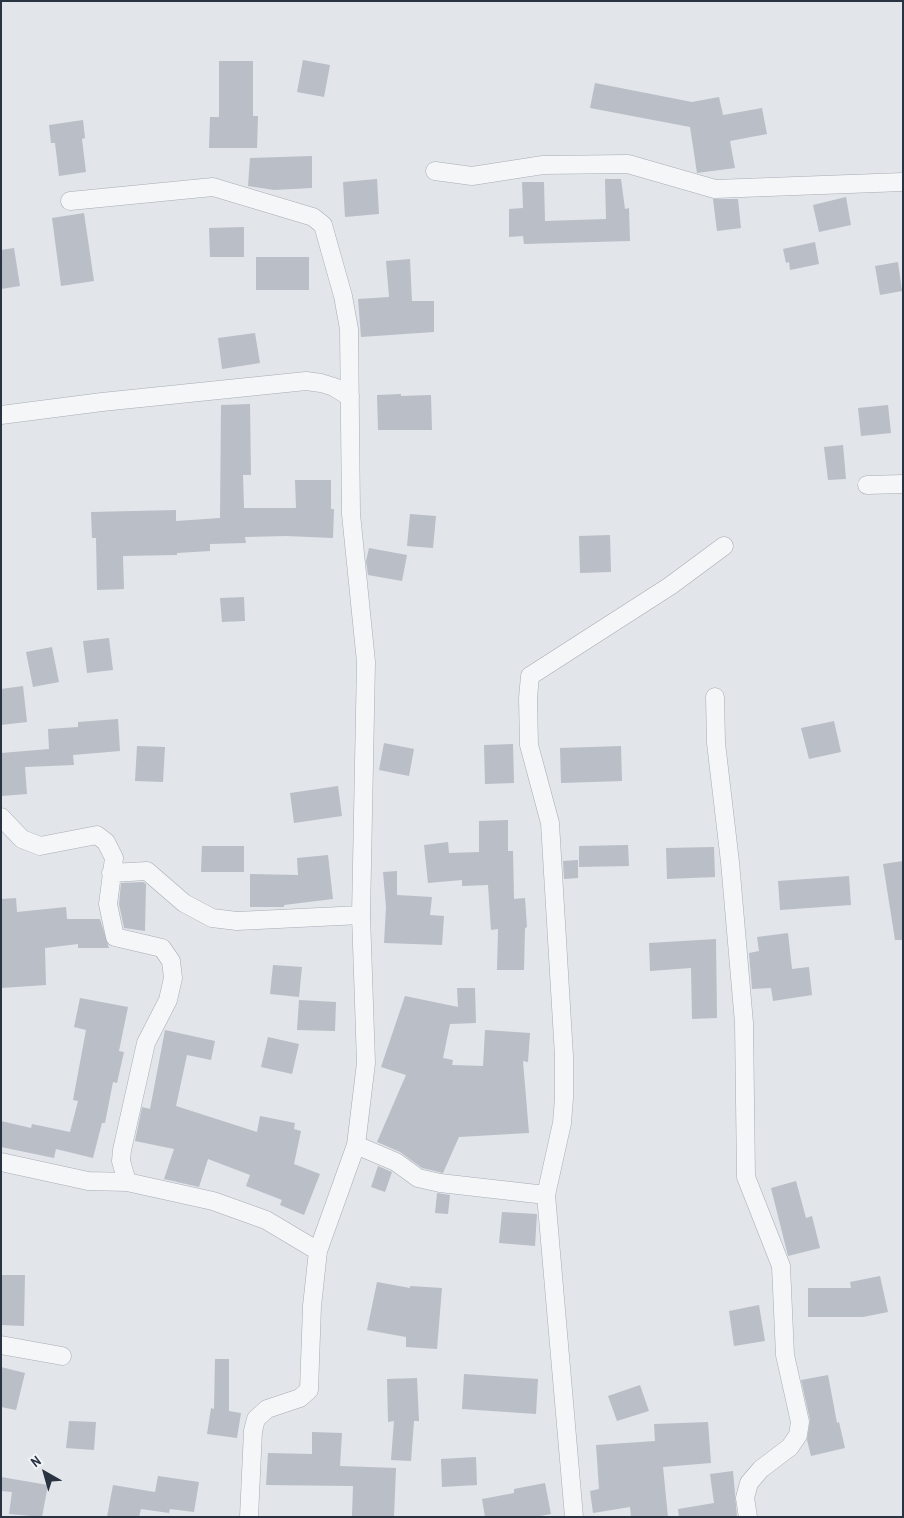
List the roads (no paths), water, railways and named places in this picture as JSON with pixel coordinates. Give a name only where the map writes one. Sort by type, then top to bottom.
[{"type":"street","points":[[435,172],[472,176],[543,165],[628,164],[715,189],[903,182]]},
{"type":"street","points":[[70,201],[213,187],[313,217],[322,226],[349,329],[351,514],[366,662],[361,915],[366,1062],[356,1145],[318,1251],[312,1306],[309,1390],[300,1398],[267,1409],[256,1419],[253,1431],[250,1517],[255,1517]]},
{"type":"street","points":[[1,415],[102,402],[306,382],[321,383],[350,397]]},
{"type":"street","points":[[867,485],[903,484]]},
{"type":"street","points":[[574,1517],[546,1195],[562,1123],[564,1056],[550,823],[529,745],[528,698],[530,676],[670,586],[724,546]]},
{"type":"street","points":[[715,697],[716,744],[730,862],[744,1023],[746,1177],[781,1266],[786,1355],[800,1422],[798,1435],[790,1447],[761,1469],[750,1483],[745,1498],[748,1517]]},
{"type":"street","points":[[3,824],[22,839],[40,846],[97,835],[106,842],[114,858],[108,904],[115,937],[162,948],[171,962],[173,978],[168,1000],[146,1043],[121,1156],[127,1182]]},
{"type":"street","points":[[111,873],[147,871],[184,903],[218,919],[237,920],[361,915]]},
{"type":"street","points":[[356,1145],[396,1162],[418,1178],[440,1183],[546,1195]]},
{"type":"street","points":[[1,1162],[88,1181],[127,1182],[213,1201],[266,1220],[318,1251]]},
{"type":"street","points":[[1,1345],[62,1356]]}]
